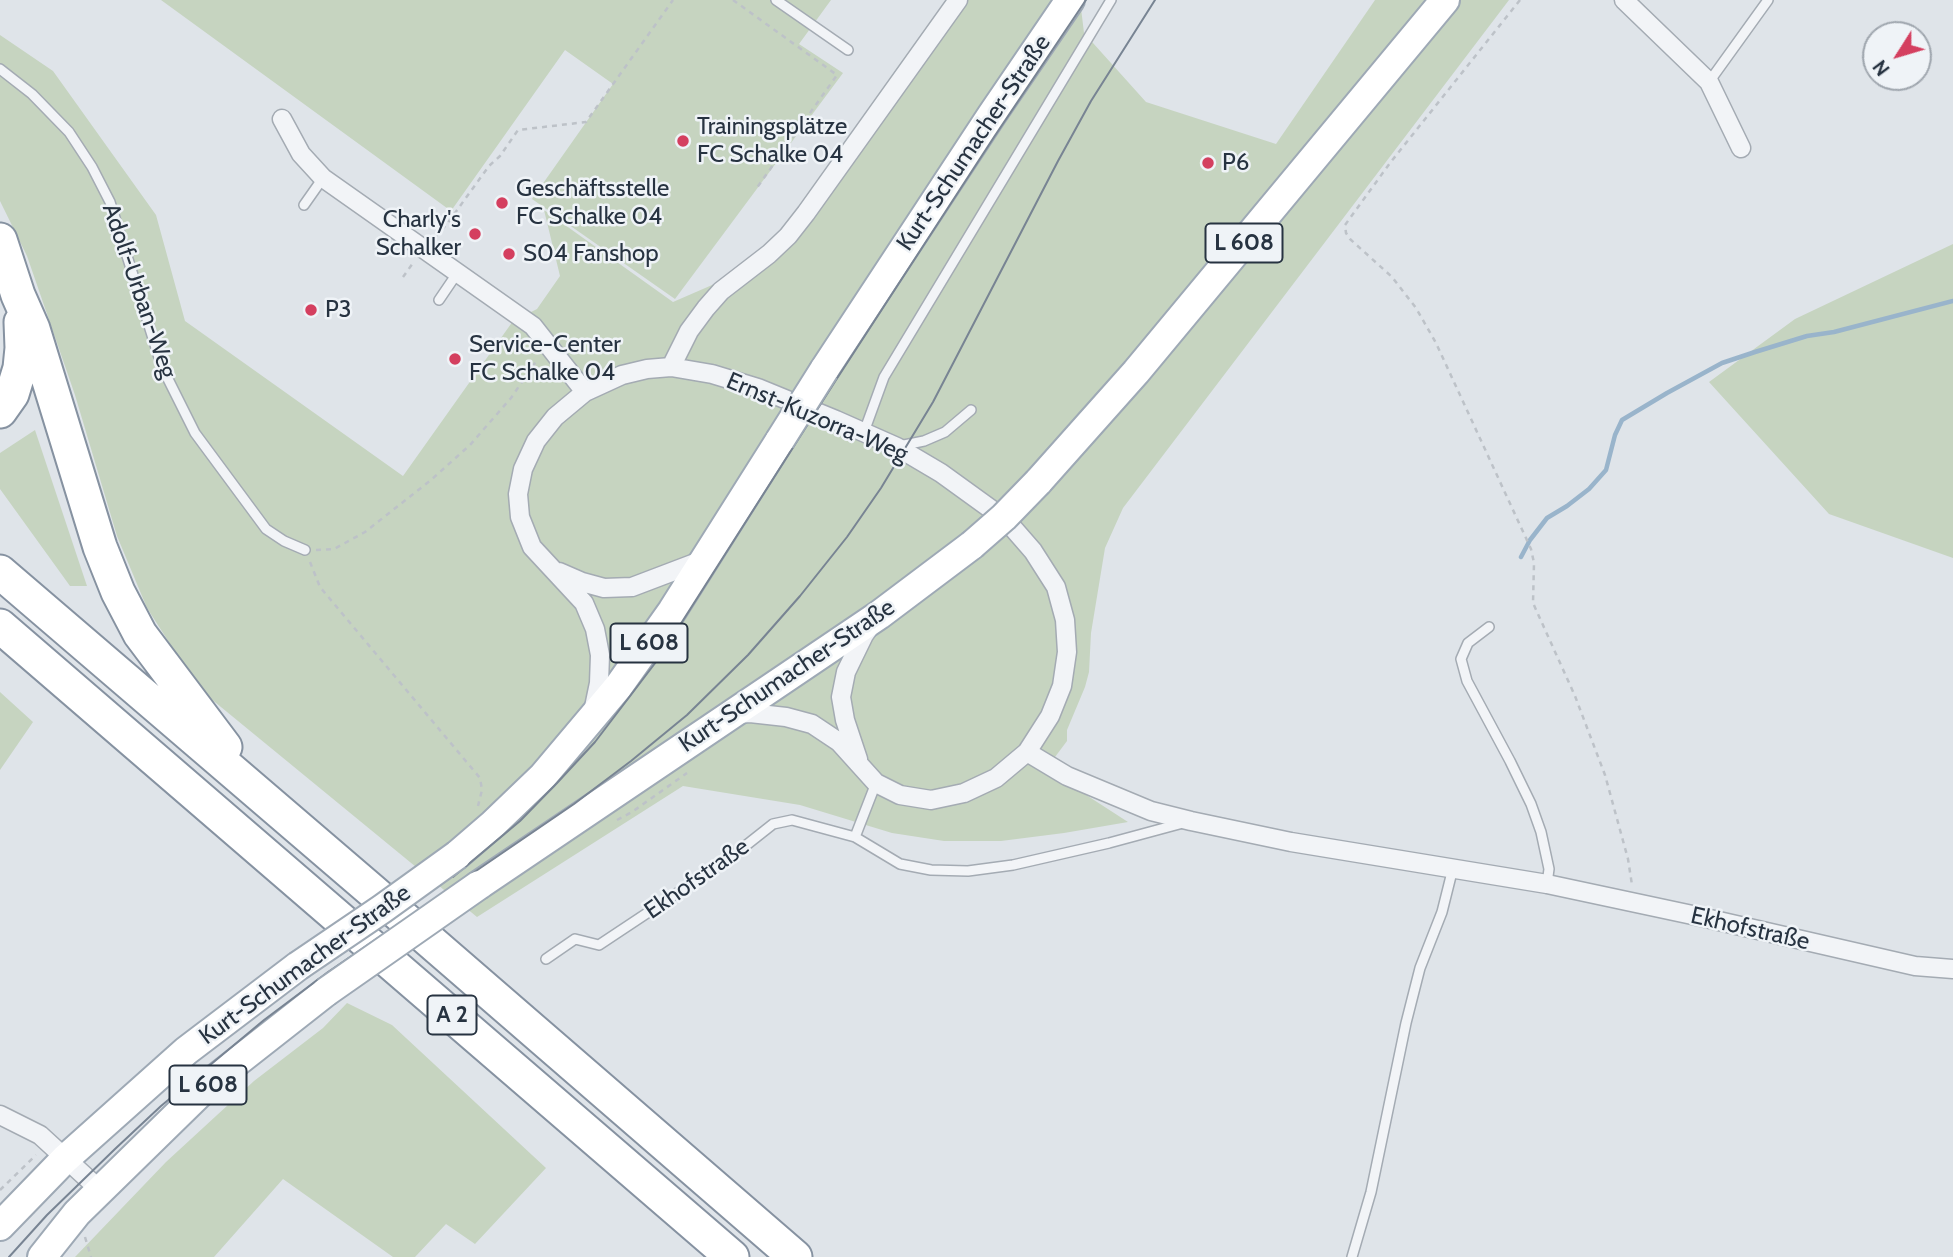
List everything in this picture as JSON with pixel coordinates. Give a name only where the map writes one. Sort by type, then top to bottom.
[{"type":"highway","points":[[0,240],[18,295],[33,329],[100,547],[118,592],[141,634],[264,799]]},
{"type":"highway","points":[[0,411],[12,394],[20,368],[22,348],[18,295]]},
{"type":"highway","name":"A 2","points":[[0,572],[795,1257]]},
{"type":"highway","name":"A 2","points":[[0,626],[732,1257]]},
{"type":"main road","name":"Kurt-Schumacher-Straße","points":[[0,1227],[65,1159],[186,1051],[299,966],[457,855],[543,776],[618,687],[672,611],[824,370],[983,127],[1070,0]]},
{"type":"main road","name":"Kurt-Schumacher-Straße","points":[[41,1257],[77,1213],[210,1083],[326,992],[879,615],[972,545],[1004,517],[1136,372],[1445,0]]},
{"type":"street","points":[[671,367],[705,308],[721,291],[769,254],[794,229],[958,0]]},
{"type":"street","points":[[1624,0],[1709,82],[1741,148]]},
{"type":"street","points":[[282,120],[301,154],[324,178],[533,326],[584,392]]},
{"type":"street","name":"Ernst-Kuzorra-Weg","points":[[590,722],[599,683],[600,655],[595,629],[584,603],[532,547],[520,517],[518,494],[523,468],[537,441],[555,417],[584,392],[622,375],[671,367],[712,374],[758,388],[897,447],[955,482],[1006,520],[1033,551],[1056,587],[1065,620],[1066,652],[1062,685],[1050,716],[1027,752],[996,778],[964,793],[931,800],[900,795],[876,783],[839,742],[813,724],[760,714],[730,715]]},
{"type":"street","name":"Ernst-Kuzorra-Weg","points":[[552,569],[604,588],[632,587],[703,560]]},
{"type":"street","name":"Ernst-Kuzorra-Weg","points":[[860,766],[845,720],[841,697],[849,666],[864,635],[879,615]]},
{"type":"street","name":"Ekhofstraße","points":[[1027,752],[1067,776],[1151,811],[1191,821],[1291,842],[1548,884],[1901,964],[1953,969]]},
{"type":"street","points":[[0,1115],[40,1135],[100,1190]]},
{"type":"lane","points":[[776,0],[848,50]]},
{"type":"lane","points":[[863,432],[884,377],[1111,0]]},
{"type":"lane","points":[[1709,82],[1768,0]]},
{"type":"lane","name":"Adolf-Urban-Weg","points":[[0,69],[32,94],[69,132],[92,167],[110,202],[162,367],[195,433],[266,529],[305,550]]},
{"type":"lane","points":[[304,205],[324,178]]},
{"type":"lane","points":[[439,300],[458,272]]},
{"type":"lane","points":[[897,447],[924,441],[945,432],[971,410]]},
{"type":"lane","points":[[1489,627],[1468,643],[1461,659],[1466,681],[1531,804],[1541,832],[1549,869],[1548,884]]},
{"type":"lane","points":[[855,837],[876,783]]},
{"type":"lane","name":"Ekhofstraße","points":[[546,959],[575,939],[599,945],[730,858],[773,824],[792,820],[855,837],[900,864],[931,870],[968,871],[1013,865],[1191,821]]},
{"type":"lane","points":[[1352,1257],[1371,1192],[1420,968],[1442,912],[1454,868]]},
{"type":"path","points":[[403,277],[518,130],[586,122],[673,0]]},
{"type":"path","points":[[733,0],[837,75],[756,189]]},
{"type":"path","points":[[1520,0],[1390,163],[1345,225],[1346,233],[1392,277],[1416,308],[1465,403],[1531,549],[1534,564],[1533,603],[1575,696],[1605,775],[1628,859],[1634,902]]},
{"type":"path","points":[[477,809],[482,790],[480,778],[320,587],[305,550],[334,549],[365,532],[431,480],[470,445],[510,398],[548,344]]},
{"type":"green space","name":"Trainingsplätze FC Schalke 04","points":[[161,0],[831,0],[799,44],[843,73],[675,299],[532,199],[613,84],[565,50],[451,211]]},
{"type":"green space","points":[[959,0],[1080,0],[1084,33],[1146,102],[1276,144],[1375,0],[1509,0],[1123,508],[1105,548],[1085,687],[1067,730],[1067,741],[1046,769],[1128,822],[1001,841],[944,841],[892,833],[800,805],[683,786],[477,917],[199,689],[147,608],[117,536],[75,395],[27,256],[0,201],[0,35],[53,71],[156,215],[185,321],[403,476],[513,321],[537,309],[560,276],[544,210],[673,302],[742,272],[788,238]]},
{"type":"green space","points":[[1953,244],[1953,558],[1829,514],[1709,382],[1795,319]]},
{"type":"green space","points":[[35,430],[87,586],[70,586],[0,489],[0,453]]},
{"type":"green space","points":[[0,692],[33,722],[0,770]]},
{"type":"green space","points":[[347,1003],[392,1025],[546,1168],[475,1244],[446,1224],[415,1257],[393,1257],[283,1179],[214,1257],[75,1257],[166,1162],[254,1081],[323,1028]]},
{"type":"waterway","points":[[1521,557],[1547,518],[1589,489],[1606,470],[1622,420],[1667,393],[1722,363],[1755,352],[1807,336],[1834,332],[1953,301]]},
{"type":"tram line","points":[[453,877],[520,821],[557,783],[595,742],[659,658],[836,380],[1086,0]]},
{"type":"tram line","points":[[9,1257],[47,1215],[161,1106],[264,1020],[328,972],[574,804],[687,715],[748,655],[847,537],[881,488],[933,402],[1091,101],[1155,0]]},
{"type":"place","name":"Trainingsplätze FC Schalke 04","points":[[683,141]]},
{"type":"place","name":"P6","points":[[1208,163]]},
{"type":"place","name":"Geschäftsstelle FC Schalke 04","points":[[502,203]]},
{"type":"place","name":"Charly's Schalker","points":[[475,234]]},
{"type":"place","name":"S04 Fanshop","points":[[509,254]]},
{"type":"place","name":"P3","points":[[311,310]]},
{"type":"place","name":"Service-Center FC Schalke 04","points":[[455,359]]}]
